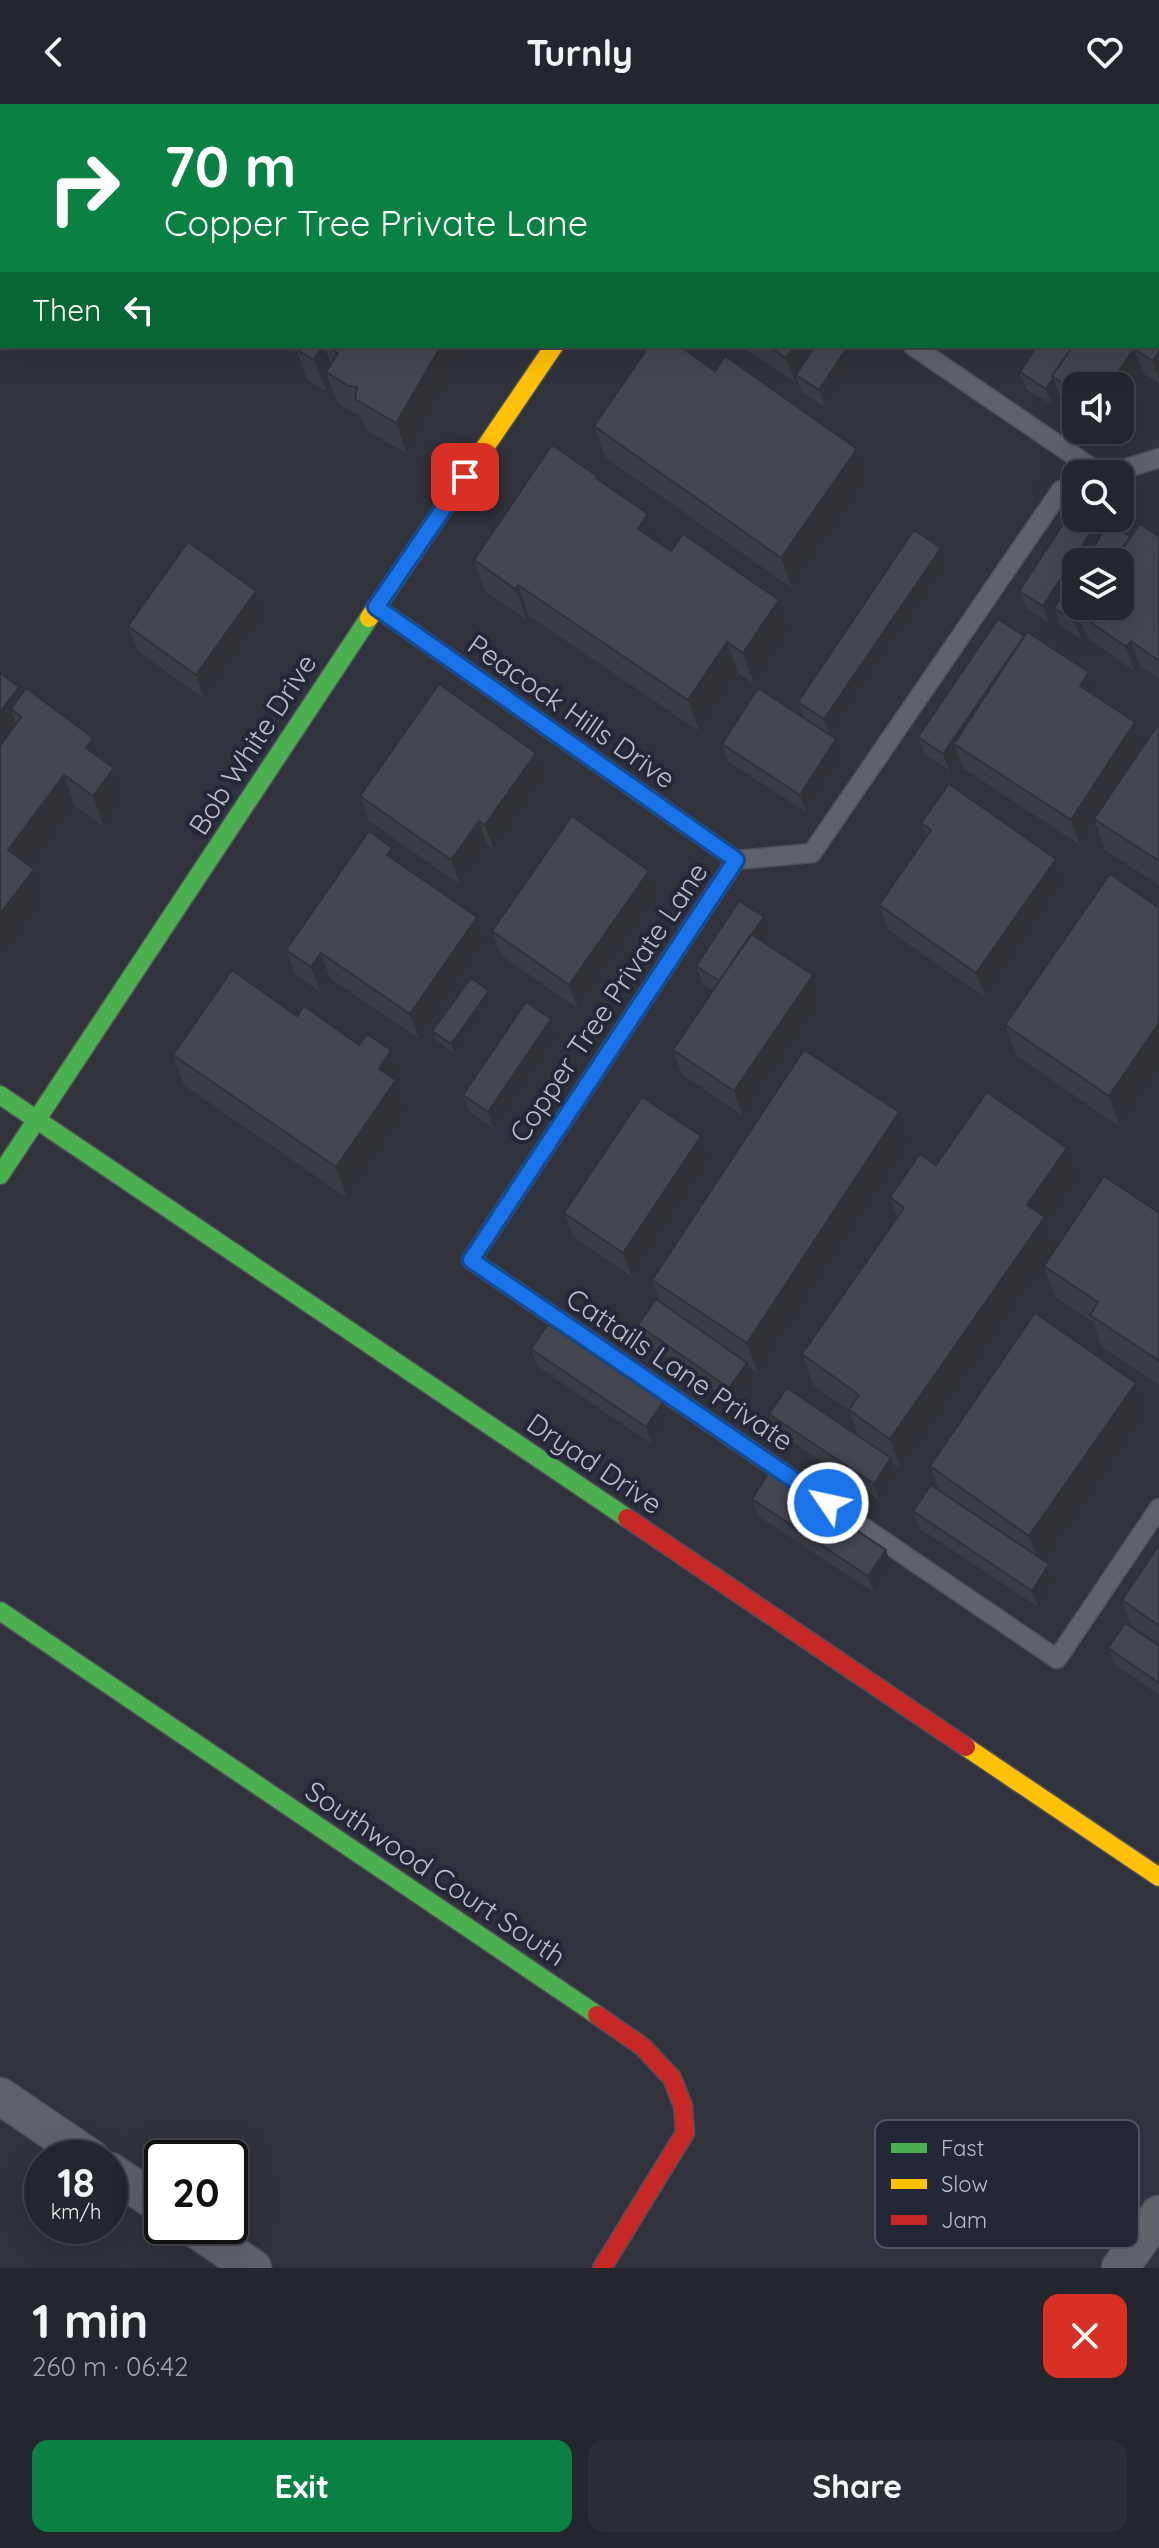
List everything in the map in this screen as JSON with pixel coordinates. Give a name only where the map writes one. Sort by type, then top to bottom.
[{"type":"street","name":"Bob White Drive","points":[[0,1175],[376,607],[553,348]]},
{"type":"street","name":"Dryad Drive","points":[[0,1095],[1159,1877]]},
{"type":"street","name":"Southwood Court South","points":[[0,1611],[643,2047],[653,2057],[672,2078],[683,2106],[685,2133],[602,2268]]},
{"type":"street","points":[[0,2096],[65,2140]]},
{"type":"street","points":[[1139,2242],[1159,2214]]},
{"type":"street","points":[[218,2244],[253,2268]]},
{"type":"street","points":[[1120,2268],[1134,2248]]},
{"type":"lane","points":[[916,348],[1080,460]]},
{"type":"lane","points":[[1134,466],[1159,458]]},
{"type":"lane","name":"Copper Tree Private Lane","points":[[471,1260],[736,860],[812,853],[1062,490]]},
{"type":"lane","name":"Peacock Hills Drive","points":[[376,607],[736,860]]},
{"type":"lane","name":"Cattails Lane Private","points":[[471,1260],[1057,1659],[1159,1508]]},
{"type":"building","points":[[296,348],[321,348],[314,360]]},
{"type":"building","points":[[329,348],[440,348],[396,423],[355,399],[357,387],[349,386],[326,372],[338,353]]},
{"type":"building","points":[[648,348],[685,348],[715,371],[725,356],[857,449],[781,558],[594,426]]},
{"type":"building","points":[[771,348],[793,348],[786,358]]},
{"type":"building","points":[[814,348],[847,348],[819,390],[796,375]]},
{"type":"building","points":[[1036,348],[1072,348],[1046,389],[1020,372]]},
{"type":"building","points":[[1072,348],[1159,348],[1153,361],[1134,349],[1118,372],[1062,372],[1062,383],[1052,376]]},
{"type":"building","points":[[552,445],[648,514],[638,529],[671,551],[683,534],[779,600],[743,653],[727,642],[688,700],[518,585],[515,589],[474,560]]},
{"type":"building","points":[[1140,524],[1159,537],[1159,661],[1131,641],[1126,647],[1088,620],[1134,620],[1134,548],[1123,548]]},
{"type":"building","points":[[1062,526],[1062,532],[1091,532],[1081,548],[1062,548],[1062,577],[1043,606],[1019,591]]},
{"type":"building","points":[[914,530],[941,548],[824,719],[798,702]]},
{"type":"building","points":[[1103,532],[1122,532],[1130,537],[1123,548],[1093,548]]},
{"type":"building","points":[[188,542],[256,591],[196,675],[128,626]]},
{"type":"building","points":[[1062,596],[1062,613],[1054,608]]},
{"type":"building","points":[[998,619],[1024,636],[943,754],[918,737]]},
{"type":"building","points":[[1027,632],[1089,672],[1080,686],[1135,722],[1071,820],[954,744]]},
{"type":"building","points":[[0,673],[19,687],[0,712]]},
{"type":"building","points":[[439,684],[536,753],[485,825],[479,821],[451,860],[360,796]]},
{"type":"building","points":[[26,688],[93,738],[86,748],[114,768],[93,796],[64,775],[8,850],[34,869],[0,914],[0,746],[21,717],[11,709]]},
{"type":"building","points":[[758,688],[836,739],[800,795],[722,744]]},
{"type":"building","points":[[1159,723],[1159,861],[1094,819]]},
{"type":"building","points":[[949,784],[1056,859],[976,973],[879,905],[931,830],[921,823]]},
{"type":"building","points":[[572,816],[649,871],[569,985],[492,931]]},
{"type":"building","points":[[369,831],[392,848],[387,855],[477,917],[410,1014],[321,953],[311,967],[286,950]]},
{"type":"building","points":[[1110,874],[1159,908],[1159,1023],[1109,1096],[1005,1025]]},
{"type":"building","points":[[739,901],[764,917],[719,981],[696,966]]},
{"type":"building","points":[[751,934],[813,975],[734,1091],[673,1050]]},
{"type":"building","points":[[232,970],[297,1016],[304,1006],[359,1045],[367,1034],[391,1050],[379,1069],[396,1080],[336,1167],[173,1055]]},
{"type":"building","points":[[471,978],[489,991],[451,1044],[432,1031]]},
{"type":"building","points":[[526,1002],[551,1019],[488,1112],[463,1095]]},
{"type":"building","points":[[804,1050],[899,1112],[747,1343],[652,1280]]},
{"type":"building","points":[[987,1092],[1067,1148],[1027,1205],[1045,1217],[890,1439],[849,1410],[859,1395],[802,1354],[904,1208],[890,1197],[920,1154],[936,1165]]},
{"type":"building","points":[[642,1097],[701,1136],[623,1253],[564,1213]]},
{"type":"building","points":[[1104,1176],[1159,1213],[1159,1361],[1090,1315],[1098,1302],[1044,1266]]},
{"type":"building","points":[[656,1299],[747,1363],[729,1388],[638,1325]]},
{"type":"building","points":[[1035,1313],[1136,1383],[1029,1536],[930,1466]]},
{"type":"building","points":[[548,1324],[663,1402],[646,1427],[531,1349]]},
{"type":"building","points":[[787,1388],[891,1458],[874,1484],[769,1414]]},
{"type":"building","points":[[769,1472],[886,1550],[868,1576],[752,1499]]},
{"type":"building","points":[[931,1485],[1049,1564],[1032,1591],[913,1511]]},
{"type":"building","points":[[1159,1545],[1159,1626],[1122,1600]]},
{"type":"building","points":[[1125,1623],[1159,1646],[1159,1683],[1108,1648]]},
{"type":"traffic: fast","points":[[0,1175],[369,618]]},
{"type":"traffic: fast","points":[[0,1095],[627,1518]]},
{"type":"traffic: fast","points":[[0,1611],[597,2015]]},
{"type":"traffic: slow","points":[[369,618],[553,348]]},
{"type":"traffic: slow","points":[[966,1747],[1159,1877]]},
{"type":"traffic: jam","points":[[627,1518],[966,1747]]},
{"type":"traffic: jam","points":[[597,2015],[643,2047],[672,2078],[683,2106],[685,2133],[602,2268]]},
{"type":"route","points":[[465,477],[376,607],[736,860],[471,1260],[828,1503]]}]
